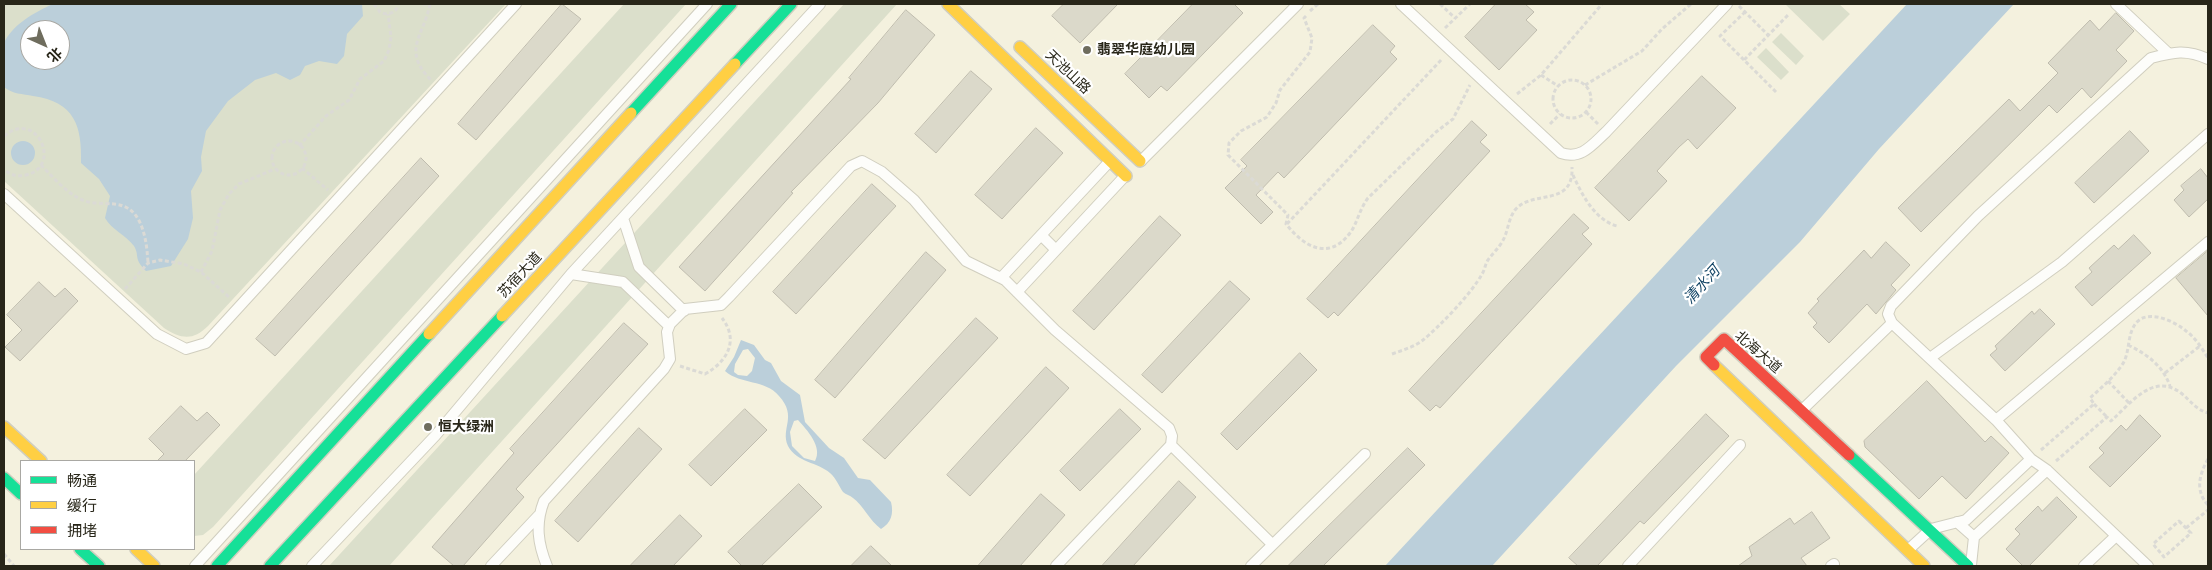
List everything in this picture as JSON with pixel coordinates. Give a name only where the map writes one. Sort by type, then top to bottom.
[{"type":"main road","name":"苏宿大道","points":[[217,566],[731,4]]},
{"type":"main road","name":"苏宿大道","points":[[270,566],[791,4]]},
{"type":"main road","points":[[948,4],[1126,176]]},
{"type":"main road","name":"天池山路","points":[[1011,38],[1140,161]]},
{"type":"main road","name":"北海大道","points":[[1924,566],[1910,556],[1792,420],[1724,340],[1718,345],[1706,357],[1792,420],[1929,530],[1969,566]]},
{"type":"main road","points":[[4,427],[40,460]]},
{"type":"main road","points":[[4,478],[20,493]]},
{"type":"main road","points":[[81,550],[98,566]]},
{"type":"main road","points":[[137,550],[154,566]]},
{"type":"lane","points":[[4,194],[157,334],[186,349],[206,343],[516,4]]},
{"type":"lane","points":[[195,566],[707,4]]},
{"type":"lane","points":[[312,566],[435,436],[571,274],[820,4]]},
{"type":"lane","points":[[1017,292],[1140,161],[1298,4]]},
{"type":"lane","points":[[1401,4],[1561,153],[1571,156],[1586,152],[1727,4]]},
{"type":"lane","points":[[2116,4],[2168,53]]},
{"type":"lane","points":[[2148,566],[2046,470],[2031,459],[1996,420],[1892,323],[1888,314],[1891,306],[1978,216],[2151,58],[2168,53],[2193,52],[2208,59]]},
{"type":"lane","points":[[1930,358],[2062,262],[2208,134]]},
{"type":"lane","points":[[547,566],[538,535],[539,515],[544,501],[664,369],[670,359],[668,340],[670,326],[684,311],[721,304],[851,166],[862,161],[882,172],[914,200],[966,261],[1001,278],[1055,330],[1169,428],[1172,436],[1171,445],[1056,566]]},
{"type":"lane","points":[[1001,278],[1111,161]]},
{"type":"lane","points":[[623,218],[638,267],[684,311]]},
{"type":"lane","points":[[1041,235],[1056,250]]},
{"type":"lane","points":[[1996,420],[2208,242]]},
{"type":"lane","points":[[571,274],[623,282],[670,326]]},
{"type":"lane","points":[[1792,420],[1892,323]]},
{"type":"lane","points":[[1171,445],[1272,544]]},
{"type":"lane","points":[[1628,566],[1740,445]]},
{"type":"lane","points":[[1251,566],[1365,454]]},
{"type":"lane","points":[[1910,556],[1929,530],[1966,520],[2031,459]]},
{"type":"lane","points":[[1969,566],[1974,555],[1974,537],[2046,470]]},
{"type":"lane","points":[[491,566],[539,515]]},
{"type":"lane","points":[[1957,522],[1974,537]]},
{"type":"lane","points":[[2084,566],[2116,536]]},
{"type":"path","points":[[374,4],[380,12],[388,14],[396,10],[399,4]]},
{"type":"path","points":[[423,4],[430,4],[426,23],[415,43],[417,58],[422,71],[440,88]]},
{"type":"path","points":[[1286,224],[1288,215],[1228,154],[1229,143],[1241,130],[1266,117],[1284,84],[1310,52],[1312,38],[1304,18],[1318,4]]},
{"type":"path","points":[[1440,4],[1455,18]]},
{"type":"path","points":[[1436,37],[1470,4]]},
{"type":"path","points":[[1506,102],[1541,75],[1602,4]]},
{"type":"path","points":[[1585,86],[1642,51],[1662,29],[1691,4]]},
{"type":"path","points":[[1736,4],[1768,35]]},
{"type":"path","points":[[1744,12],[1720,36],[1776,92]]},
{"type":"path","points":[[299,146],[326,116],[349,100],[360,79],[384,61],[389,50],[391,36],[388,14]]},
{"type":"path","points":[[1744,60],[1788,15]]},
{"type":"path","points":[[1286,224],[1443,58]]},
{"type":"path","points":[[1541,75],[1558,86]]},
{"type":"path","points":[[1574,80],[1585,86],[1589,91],[1591,103],[1584,114],[1572,118],[1560,114],[1556,109],[1553,97],[1558,86],[1574,80]]},
{"type":"path","points":[[1286,224],[1307,246],[1320,248],[1335,246],[1350,232],[1359,210],[1368,198],[1436,132],[1453,119],[1470,84]]},
{"type":"path","points":[[4,136],[9,132],[24,129],[38,136],[44,150],[41,165],[29,175],[21,176],[5,171]]},
{"type":"path","points":[[289,142],[299,146],[305,155],[302,168],[290,175],[284,175],[275,169],[272,158],[275,148],[289,142]]},
{"type":"path","points":[[1571,156],[1572,175],[1582,195],[1609,224],[1617,226]]},
{"type":"path","points":[[41,165],[69,192],[84,200],[100,205],[123,206],[136,216],[147,243],[148,263]]},
{"type":"path","points":[[302,168],[338,199]]},
{"type":"path","points":[[201,272],[212,251],[220,210],[229,194],[239,184],[275,169]]},
{"type":"path","points":[[1392,354],[1423,340],[1474,287],[1483,273],[1487,260],[1503,240],[1513,212],[1518,207],[1526,201],[1557,196],[1568,185],[1572,175]]},
{"type":"path","points":[[117,297],[148,263],[160,260],[184,264],[201,272],[239,308]]},
{"type":"path","points":[[670,359],[688,370],[706,374],[717,368],[727,355],[732,342],[727,324],[712,306]]},
{"type":"path","points":[[2208,358],[2187,331],[2171,321],[2146,317],[2137,321],[2129,335],[2123,363],[2090,398],[2111,421],[2150,388],[2161,384],[2170,386],[2182,394],[2195,408],[2208,413]]},
{"type":"path","points":[[2128,345],[2145,353],[2165,373],[2170,386]]},
{"type":"path","points":[[2165,373],[2200,346]]},
{"type":"path","points":[[2108,381],[2130,404]]},
{"type":"path","points":[[2031,459],[2094,404]]},
{"type":"path","points":[[2046,470],[2107,416]]},
{"type":"path","points":[[2208,459],[2200,473],[2199,490],[2208,505]]},
{"type":"path","points":[[2186,528],[2208,510]]},
{"type":"path","points":[[2180,521],[2186,528],[2190,534],[2164,556],[2153,544],[2180,521]]},
{"type":"path","points":[[4,554],[14,566]]},
{"type":"green space","points":[[4,4],[506,4],[208,326],[197,334],[187,337],[164,328],[4,181]]},
{"type":"green space","points":[[624,4],[686,4],[213,527],[203,535],[195,536],[195,474]]},
{"type":"green space","points":[[844,4],[897,4],[389,566],[329,566]]},
{"type":"green space","points":[[1785,4],[1839,4],[1850,14],[1823,41]]},
{"type":"green space","points":[[1781,33],[1804,56],[1796,65],[1772,42]]},
{"type":"green space","points":[[1766,48],[1789,72],[1781,80],[1757,57]]},
{"type":"water","points":[[53,4],[362,4],[363,16],[347,34],[344,56],[337,64],[319,61],[305,66],[300,75],[290,80],[276,73],[255,80],[228,101],[206,131],[201,157],[202,171],[191,191],[193,218],[188,239],[171,266],[146,271],[139,263],[134,246],[111,226],[105,218],[110,196],[99,179],[81,163],[80,138],[73,118],[67,110],[47,99],[14,92],[4,87],[4,43],[12,30],[20,24],[20,70],[70,70],[70,20],[25,20]]},
{"type":"water","name":"清水河","points":[[1907,4],[2014,4],[1879,149],[1800,242],[1676,366],[1492,566],[1385,566]]},
{"type":"water","points":[[23,141],[32,144],[35,153],[32,162],[23,165],[14,162],[11,153],[14,144]]},
{"type":"water","points":[[741,340],[754,345],[765,360],[771,363],[781,381],[800,395],[805,422],[829,448],[844,458],[858,478],[870,480],[891,502],[891,518],[884,527],[881,529],[877,526],[852,497],[843,492],[830,473],[792,452],[786,440],[788,416],[785,403],[767,387],[738,378],[725,371],[734,357]],"holes":[[[748,349],[755,358],[752,371],[747,376],[738,375],[734,372],[735,364],[743,350]],[[798,420],[816,445],[817,456],[815,461],[804,458],[792,446],[790,432],[794,421]]]},
{"type":"building","points":[[562,4],[581,19],[476,140],[458,124]]},
{"type":"building","points":[[1064,4],[1118,4],[1080,43],[1052,16]]},
{"type":"building","points":[[1193,4],[1234,4],[1243,13],[1167,91],[1161,86],[1149,98],[1125,74]]},
{"type":"building","points":[[1496,4],[1525,4],[1534,12],[1526,20],[1537,30],[1499,70],[1465,37]]},
{"type":"building","points":[[906,10],[935,35],[878,103],[791,192],[793,193],[705,291],[679,267],[851,79],[849,78]]},
{"type":"building","points":[[2116,13],[2134,31],[2116,50],[2127,61],[2091,98],[2082,88],[2057,113],[2049,105],[1921,232],[1898,208],[2009,99],[2020,111],[2058,73],[2048,63],[2090,20],[2099,30]]},
{"type":"building","points":[[1373,25],[1395,46],[1390,52],[1397,59],[1284,178],[1278,172],[1256,195],[1273,212],[1261,224],[1225,188],[1247,166],[1241,160]]},
{"type":"building","points":[[971,71],[992,89],[936,153],[915,134]]},
{"type":"building","points":[[1702,76],[1736,108],[1697,149],[1688,139],[1679,147],[1657,171],[1667,181],[1629,221],[1595,188]]},
{"type":"building","points":[[1472,121],[1487,135],[1480,142],[1490,151],[1338,316],[1334,312],[1328,318],[1307,299]]},
{"type":"building","points":[[1036,128],[1063,153],[1002,219],[975,195]]},
{"type":"building","points":[[2130,131],[2149,151],[2094,203],[2075,183]]},
{"type":"building","points":[[421,158],[439,176],[275,356],[256,339]]},
{"type":"building","points":[[2201,169],[2208,178],[2208,199],[2189,217],[2174,200],[2184,190],[2181,186]]},
{"type":"building","points":[[872,184],[896,206],[796,314],[773,292]]},
{"type":"building","points":[[1574,214],[1589,228],[1582,234],[1592,244],[1440,408],[1436,405],[1430,411],[1409,391]]},
{"type":"building","points":[[1160,216],[1181,235],[1094,330],[1073,311]]},
{"type":"building","points":[[2134,235],[2151,253],[2092,306],[2075,287],[2092,272],[2089,268],[2114,245],[2118,249]]},
{"type":"building","points":[[1886,242],[1910,265],[1891,285],[1896,290],[1876,314],[1867,304],[1829,343],[1813,327],[1817,323],[1808,313],[1819,301],[1817,299],[1864,250],[1871,258]]},
{"type":"building","points":[[2208,251],[2208,316],[2176,278]]},
{"type":"building","points":[[926,252],[946,270],[835,398],[815,380]]},
{"type":"building","points":[[1230,281],[1250,299],[1162,393],[1142,375]]},
{"type":"building","points":[[39,282],[55,297],[65,288],[78,301],[20,361],[5,347],[22,330],[7,315]]},
{"type":"building","points":[[2040,309],[2055,324],[2005,371],[1990,355],[1997,349],[1995,346],[2032,311],[2034,314]]},
{"type":"building","points":[[976,318],[998,338],[885,459],[863,440]]},
{"type":"building","points":[[624,323],[648,344],[516,489],[524,497],[463,566],[454,566],[432,547],[514,453],[510,449]]},
{"type":"building","points":[[1300,353],[1317,370],[1237,450],[1221,434]]},
{"type":"building","points":[[1046,367],[1069,388],[970,496],[947,475]]},
{"type":"building","points":[[1927,381],[1985,442],[1991,436],[2009,453],[1966,499],[1942,476],[1919,499],[1865,447],[1864,441]]},
{"type":"building","points":[[181,406],[197,421],[207,412],[220,425],[186,460],[158,460],[164,454],[149,439]]},
{"type":"building","points":[[745,409],[767,430],[711,486],[689,465]]},
{"type":"building","points":[[1120,409],[1141,429],[1080,491],[1060,471]]},
{"type":"building","points":[[1706,414],[1729,436],[1644,524],[1640,521],[1597,566],[1578,566],[1569,558]]},
{"type":"building","points":[[2140,415],[2161,436],[2110,487],[2089,467],[2104,453],[2099,448],[2121,425],[2126,430]]},
{"type":"building","points":[[639,428],[662,449],[578,542],[555,521]]},
{"type":"building","points":[[1408,448],[1425,465],[1323,566],[1288,566]]},
{"type":"building","points":[[1179,481],[1196,497],[1133,566],[1102,566]]},
{"type":"building","points":[[799,484],[822,507],[761,566],[742,566],[728,552]]},
{"type":"building","points":[[1041,494],[1065,515],[1020,566],[978,566]]},
{"type":"building","points":[[2057,497],[2077,517],[2029,566],[2023,566],[2006,549],[2020,534],[2015,529],[2038,506],[2042,511]]},
{"type":"building","points":[[1812,512],[1830,538],[1801,558],[1807,566],[1738,566],[1752,556],[1749,547],[1790,518],[1794,524]]},
{"type":"building","points":[[680,515],[702,536],[673,566],[630,566]]},
{"type":"building","points":[[871,546],[892,566],[851,566]]},
{"type":"traffic: fast","points":[[631,113],[731,4]]},
{"type":"traffic: fast","points":[[735,64],[791,4]]},
{"type":"traffic: fast","points":[[270,566],[502,316]]},
{"type":"traffic: fast","points":[[217,566],[429,334]]},
{"type":"traffic: fast","points":[[1849,455],[1968,566]]},
{"type":"traffic: fast","points":[[4,478],[20,493]]},
{"type":"traffic: fast","points":[[81,550],[99,566]]},
{"type":"traffic: slow","points":[[948,4],[1126,176]]},
{"type":"traffic: slow","points":[[1020,47],[1140,161]]},
{"type":"traffic: slow","points":[[502,316],[735,64]]},
{"type":"traffic: slow","points":[[429,334],[631,113]]},
{"type":"traffic: slow","points":[[1714,365],[1924,566]]},
{"type":"traffic: slow","points":[[4,427],[40,460]]},
{"type":"traffic: slow","points":[[137,550],[154,566]]},
{"type":"traffic: jam","points":[[1714,365],[1706,357],[1724,339],[1849,455]]},
{"type":"place","name":"翡翠华庭幼儿园","points":[[1087,50]]},
{"type":"place","name":"恒大绿洲","points":[[428,427]]}]
